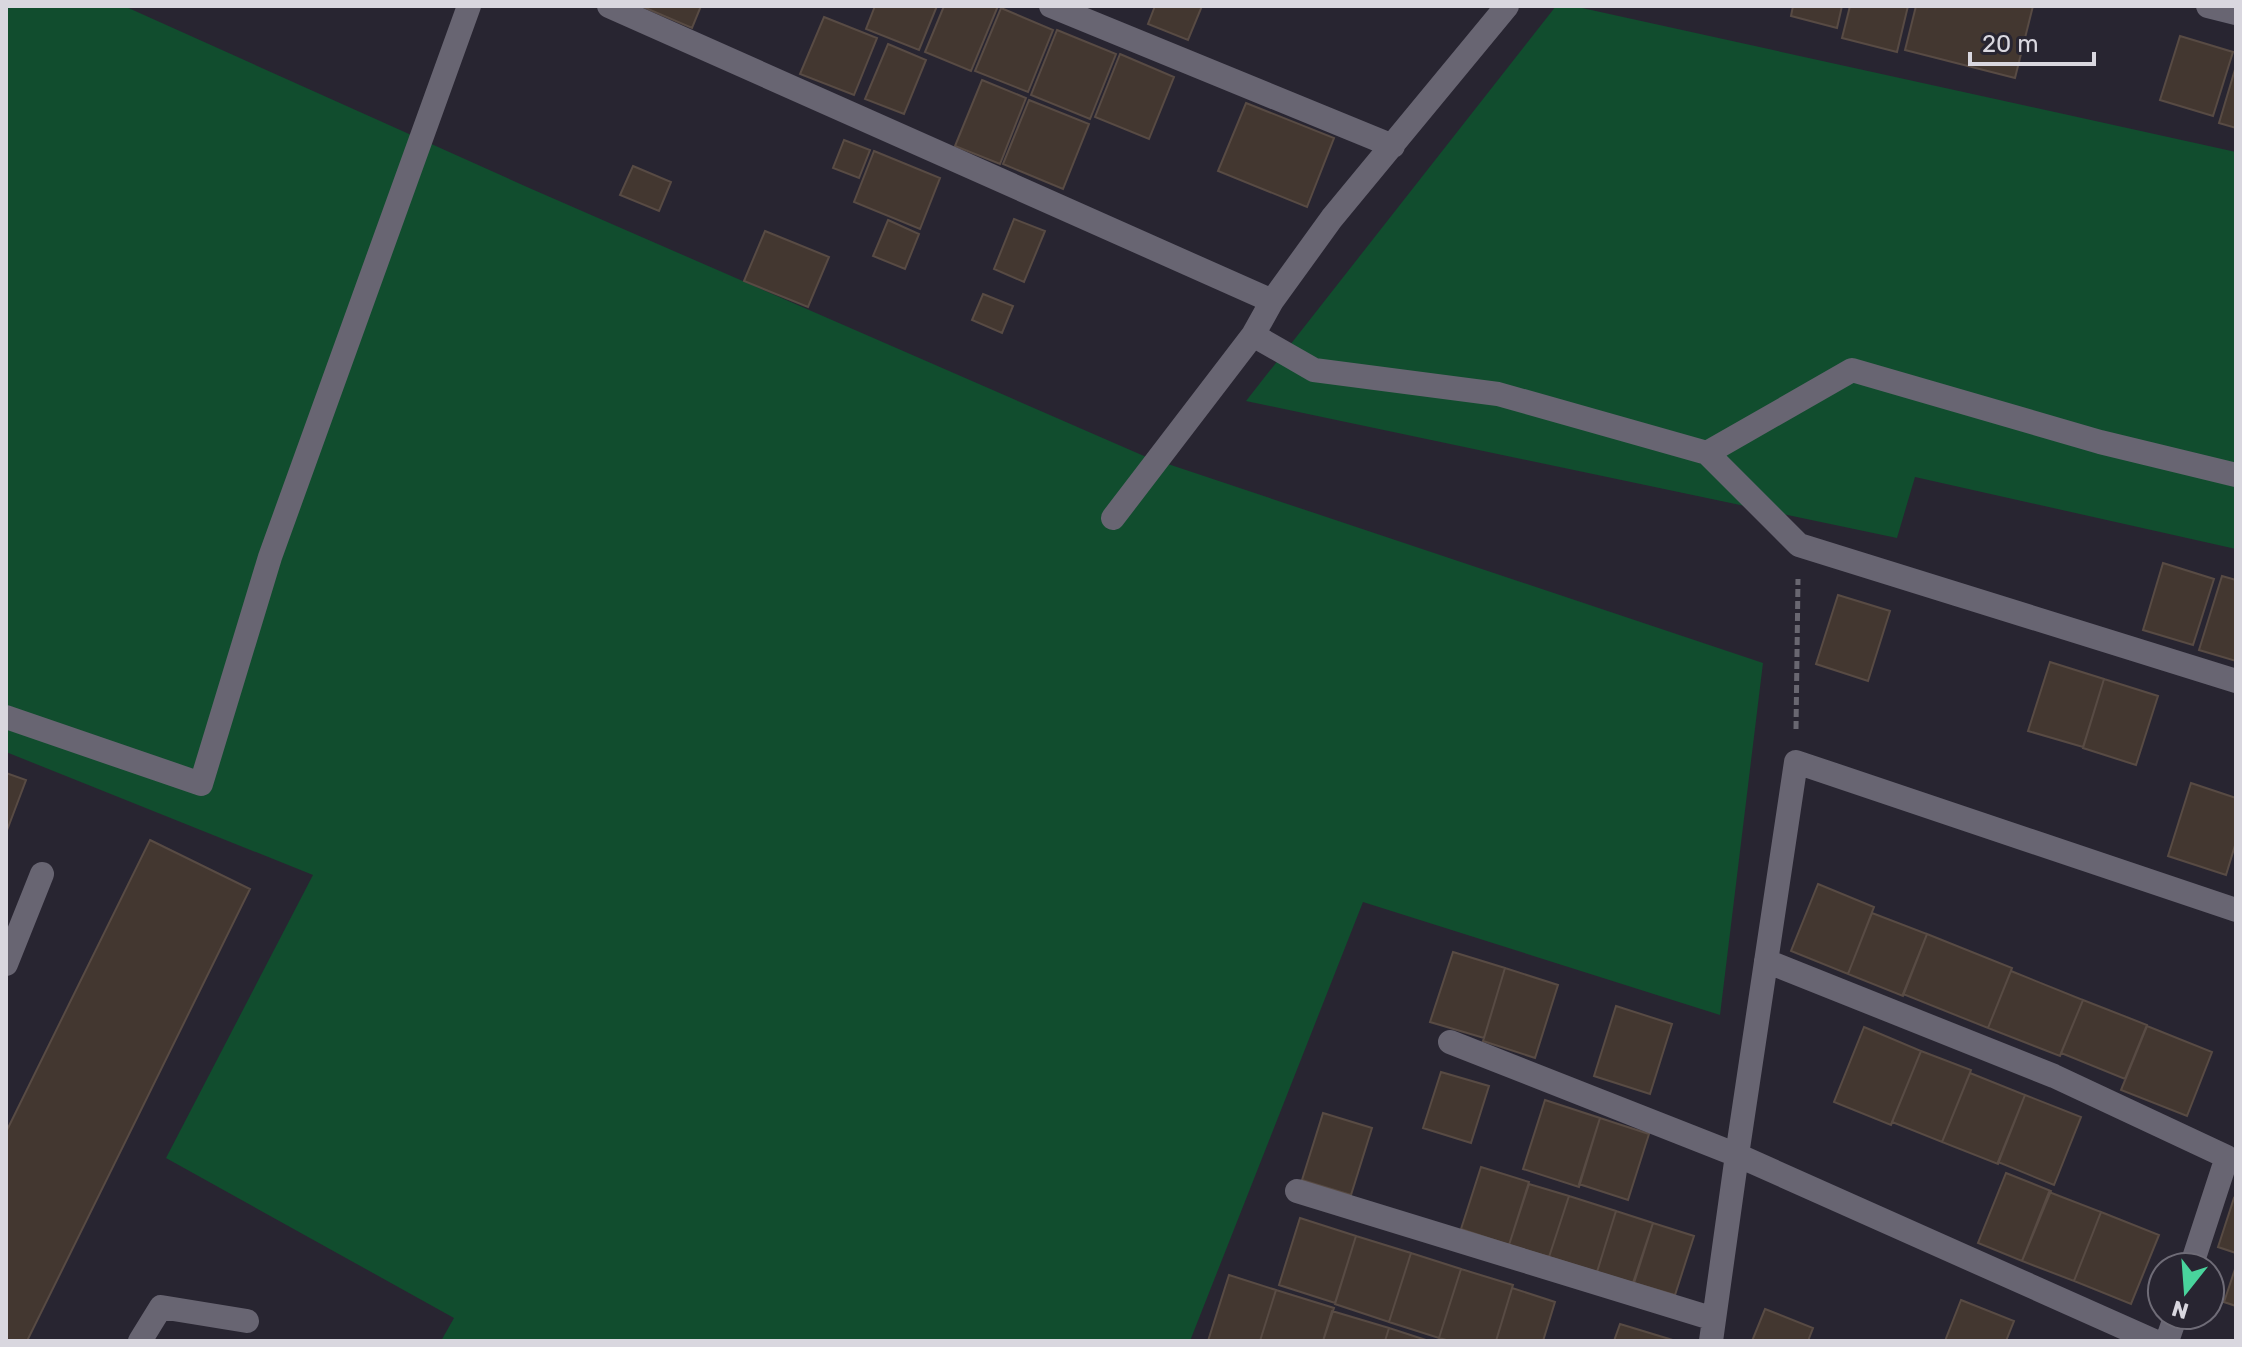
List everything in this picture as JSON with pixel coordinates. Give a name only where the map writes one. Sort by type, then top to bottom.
[{"type":"street","points":[[6,717],[201,784],[270,557],[469,6]]},
{"type":"street","points":[[609,6],[1272,301]]},
{"type":"street","points":[[1051,6],[1393,146]]},
{"type":"street","points":[[1113,518],[1253,335],[1272,301],[1332,218],[1507,6]]},
{"type":"street","points":[[2208,6],[2236,13]]},
{"type":"street","points":[[1253,335],[1314,370],[1498,394],[1707,453],[1799,545],[2236,681]]},
{"type":"street","points":[[1707,453],[1852,370],[2100,442],[2236,475]]},
{"type":"street","points":[[1297,1191],[1712,1330],[1796,762],[2236,910]]},
{"type":"street","points":[[6,964],[42,874]]},
{"type":"street","points":[[1766,961],[2054,1076],[2227,1157],[2196,1251]]},
{"type":"street","points":[[1450,1042],[1737,1155],[2154,1341]]},
{"type":"street","points":[[140,1341],[161,1307],[247,1321]]},
{"type":"path","points":[[1796,762],[1799,545]]},
{"type":"green space","points":[[6,6],[124,6],[527,187],[1144,456],[1763,663],[1720,1015],[1363,902],[1190,1341],[441,1341],[454,1318],[166,1158],[313,875],[6,752]]},
{"type":"green space","points":[[1556,6],[1573,6],[2236,152],[2236,549],[1915,477],[1897,538],[1246,401]]},
{"type":"building","points":[[641,6],[701,6],[692,28]]},
{"type":"building","points":[[875,6],[937,6],[919,50],[866,29]]},
{"type":"building","points":[[944,6],[998,6],[971,71],[925,52]]},
{"type":"building","points":[[1155,6],[1202,6],[1188,40],[1148,24]]},
{"type":"building","points":[[1793,6],[1842,6],[1837,28],[1791,16]]},
{"type":"building","points":[[1850,6],[1908,6],[1897,52],[1842,38]]},
{"type":"building","points":[[1916,6],[2033,6],[2015,78],[1905,50]]},
{"type":"building","points":[[1001,8],[1053,30],[1028,92],[975,71]]},
{"type":"building","points":[[824,17],[877,38],[854,95],[800,74]]},
{"type":"building","points":[[1057,30],[1116,54],[1090,119],[1031,95]]},
{"type":"building","points":[[2180,36],[2233,52],[2213,116],[2160,100]]},
{"type":"building","points":[[888,44],[926,60],[904,114],[865,99]]},
{"type":"building","points":[[1120,54],[1174,77],[1149,139],[1095,117]]},
{"type":"building","points":[[2236,66],[2236,128],[2219,123]]},
{"type":"building","points":[[982,80],[1026,98],[1000,164],[955,146]]},
{"type":"building","points":[[1029,100],[1089,124],[1063,189],[1003,164]]},
{"type":"building","points":[[1246,103],[1334,138],[1307,207],[1218,171]]},
{"type":"building","points":[[844,140],[870,150],[859,178],[833,168]]},
{"type":"building","points":[[874,151],[940,178],[920,229],[854,202]]},
{"type":"building","points":[[633,166],[671,182],[659,211],[620,195]]},
{"type":"building","points":[[1014,219],[1045,231],[1024,282],[994,269]]},
{"type":"building","points":[[888,220],[919,234],[905,269],[873,256]]},
{"type":"building","points":[[765,231],[829,257],[808,307],[744,281]]},
{"type":"building","points":[[983,294],[1013,306],[1002,333],[972,320]]},
{"type":"building","points":[[2163,563],[2214,579],[2193,645],[2143,630]]},
{"type":"building","points":[[2222,576],[2236,580],[2236,661],[2199,650]]},
{"type":"building","points":[[1838,595],[1890,611],[1868,681],[1816,664]]},
{"type":"building","points":[[2050,662],[2104,679],[2083,747],[2028,731]]},
{"type":"building","points":[[2104,679],[2158,696],[2136,765],[2083,748]]},
{"type":"building","points":[[6,773],[26,780],[6,833]]},
{"type":"building","points":[[2191,783],[2236,798],[2236,842],[2226,875],[2168,856]]},
{"type":"building","points":[[150,840],[250,889],[27,1341],[6,1341],[6,1132]]},
{"type":"building","points":[[1818,884],[1874,907],[1848,974],[1791,951]]},
{"type":"building","points":[[1872,913],[1927,934],[1903,996],[1848,974]]},
{"type":"building","points":[[1927,934],[2012,968],[1988,1028],[1903,994]]},
{"type":"building","points":[[1453,952],[1505,968],[1484,1038],[1430,1022]]},
{"type":"building","points":[[1505,968],[1558,985],[1535,1058],[1483,1041]]},
{"type":"building","points":[[2011,971],[2083,1000],[2060,1056],[1988,1028]]},
{"type":"building","points":[[2083,1000],[2147,1025],[2125,1079],[2061,1053]]},
{"type":"building","points":[[1616,1006],[1672,1024],[1650,1094],[1594,1076]]},
{"type":"building","points":[[2147,1026],[2212,1052],[2187,1116],[2121,1090]]},
{"type":"building","points":[[1864,1027],[1921,1051],[1891,1125],[1834,1102]]},
{"type":"building","points":[[1921,1051],[1971,1070],[1942,1142],[1892,1122]]},
{"type":"building","points":[[1441,1072],[1489,1086],[1471,1143],[1423,1128]]},
{"type":"building","points":[[1970,1073],[2025,1095],[1998,1164],[1942,1142]]},
{"type":"building","points":[[2025,1095],[2081,1117],[2054,1185],[1998,1162]]},
{"type":"building","points":[[1545,1100],[1600,1118],[1579,1187],[1523,1169]]},
{"type":"building","points":[[1323,1113],[1372,1128],[1351,1195],[1302,1180]]},
{"type":"building","points":[[1600,1118],[1649,1134],[1628,1200],[1579,1184]]},
{"type":"building","points":[[1481,1167],[1529,1182],[1509,1245],[1461,1229]]},
{"type":"building","points":[[2006,1173],[2051,1191],[2022,1261],[1978,1243]]},
{"type":"building","points":[[1529,1184],[1569,1196],[1549,1257],[1509,1245]]},
{"type":"building","points":[[2049,1192],[2101,1212],[2074,1281],[2022,1261]]},
{"type":"building","points":[[1569,1196],[1616,1211],[1597,1272],[1549,1257]]},
{"type":"building","points":[[2236,1199],[2236,1253],[2218,1247]]},
{"type":"building","points":[[1616,1211],[1653,1223],[1633,1283],[1597,1272]]},
{"type":"building","points":[[2101,1212],[2159,1235],[2153,1251],[2146,1251],[2146,1267],[2131,1304],[2074,1281]]},
{"type":"building","points":[[1300,1218],[1356,1236],[1335,1303],[1279,1285]]},
{"type":"building","points":[[1653,1223],[1694,1236],[1675,1295],[1634,1283]]},
{"type":"building","points":[[1356,1236],[1411,1253],[1389,1322],[1335,1304]]},
{"type":"building","points":[[1411,1253],[1461,1269],[1439,1338],[1389,1322]]},
{"type":"building","points":[[2236,1266],[2236,1306],[2226,1303]]},
{"type":"building","points":[[1461,1269],[1513,1285],[1496,1341],[1450,1341],[1439,1338]]},
{"type":"building","points":[[1229,1275],[1276,1290],[1260,1341],[1208,1341]]},
{"type":"building","points":[[1512,1288],[1555,1302],[1543,1341],[1496,1341]]},
{"type":"building","points":[[1276,1290],[1334,1308],[1323,1341],[1260,1341]]},
{"type":"building","points":[[1961,1300],[2014,1321],[2006,1341],[1945,1341]]},
{"type":"building","points":[[1765,1309],[1813,1328],[1808,1341],[1752,1341]]},
{"type":"building","points":[[1332,1311],[1389,1328],[1385,1341],[1323,1341]]},
{"type":"building","points":[[1620,1324],[1676,1341],[1614,1341]]},
{"type":"building","points":[[1389,1328],[1429,1341],[1385,1341]]}]
